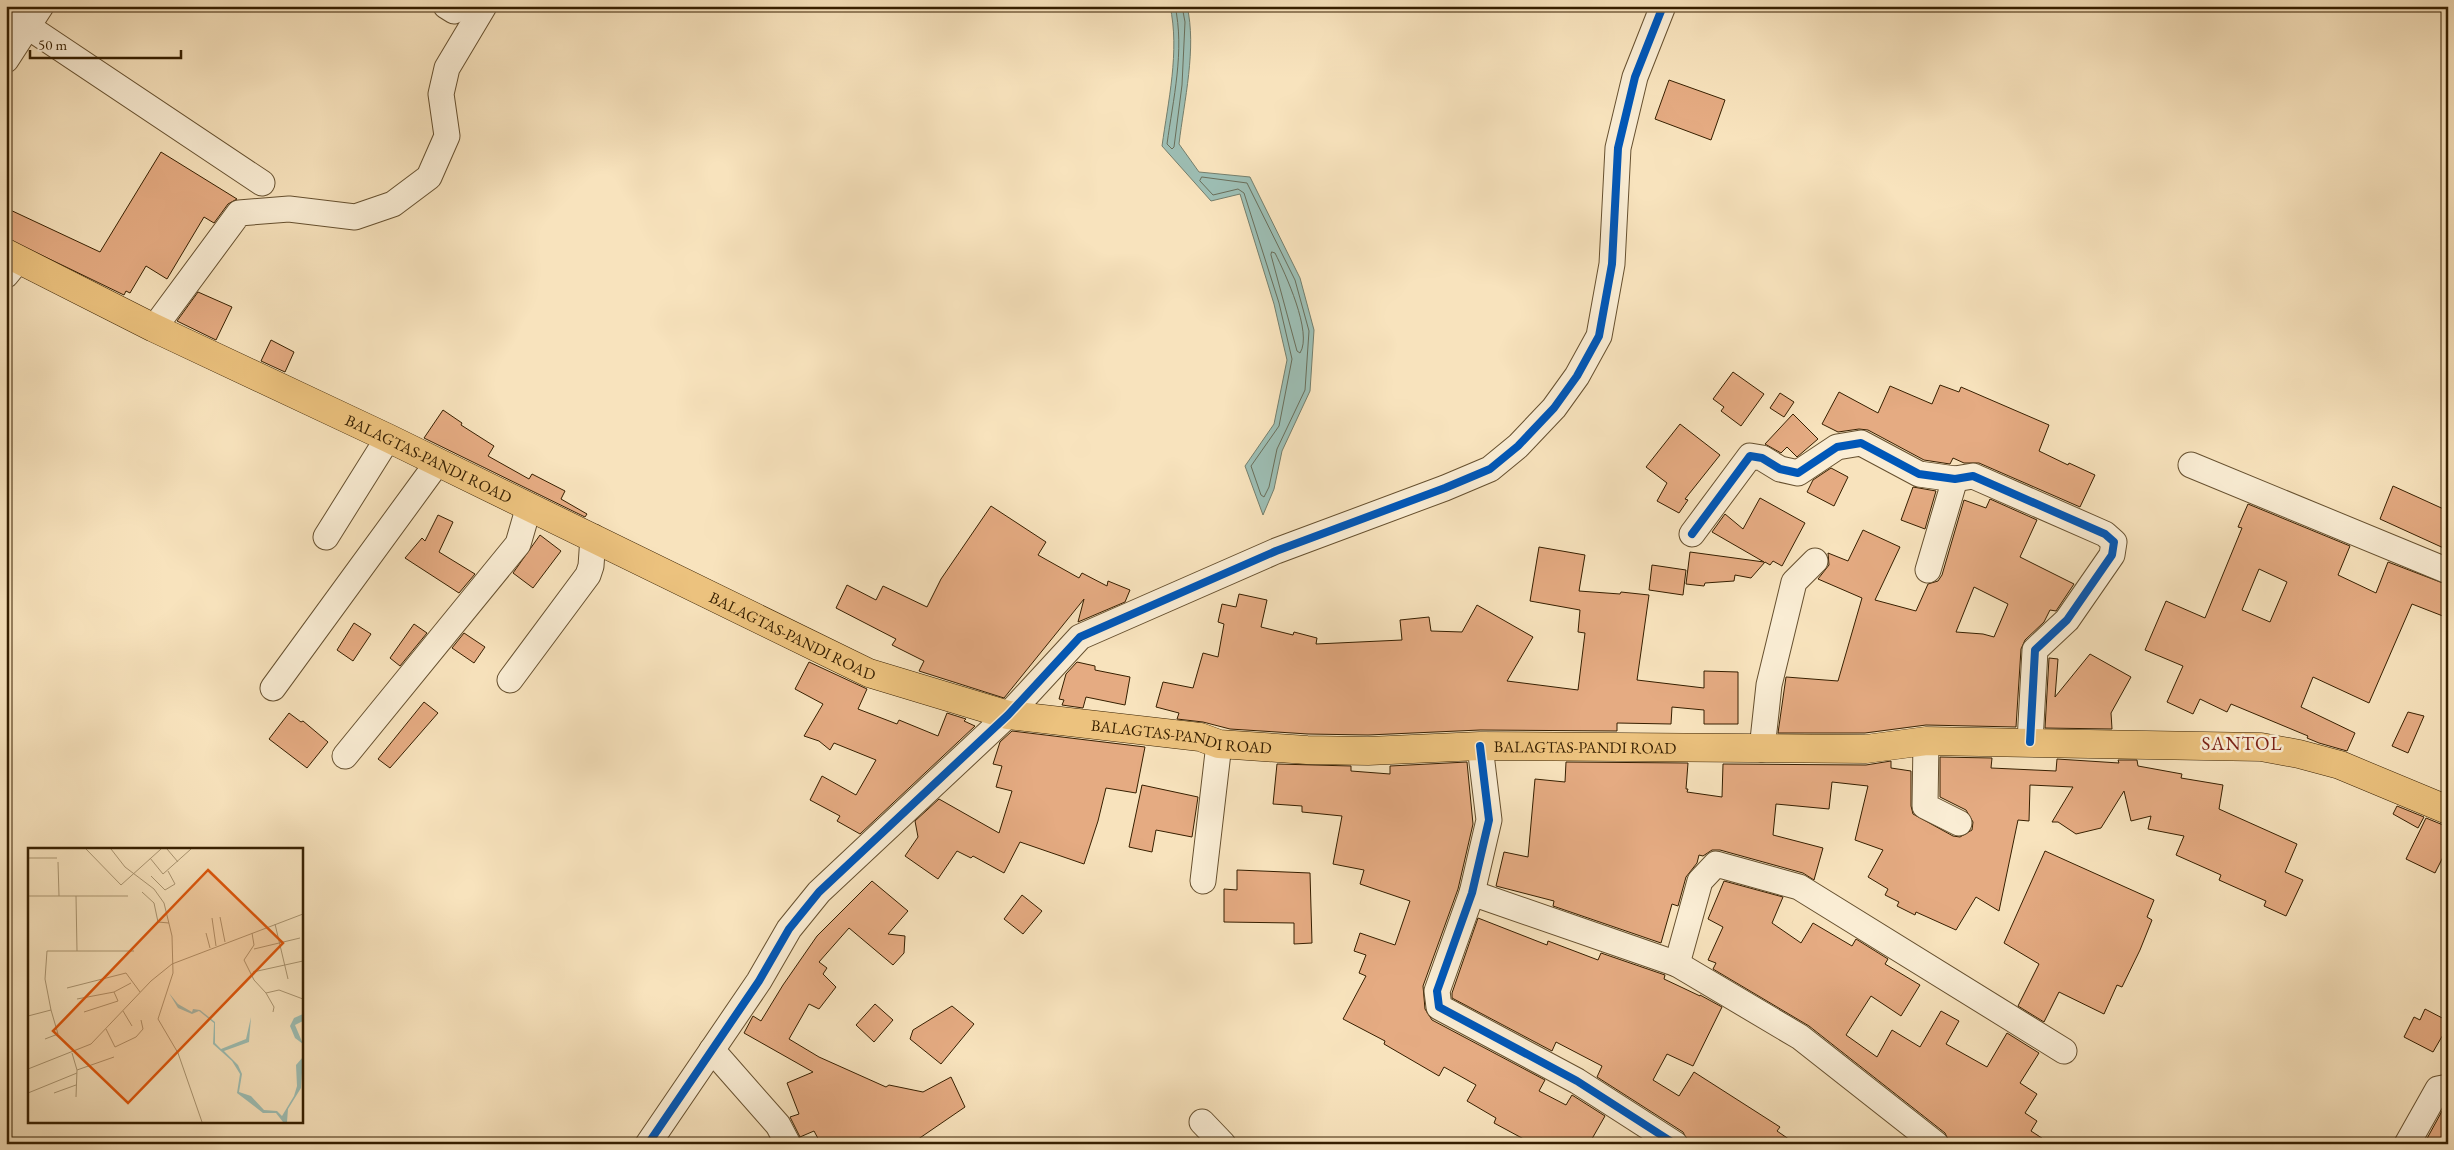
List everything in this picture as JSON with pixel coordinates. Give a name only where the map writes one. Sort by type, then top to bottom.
[{"type":"main road","name":"BALAGTAS-PANDI ROAD","points":[[10,262],[388,438],[869,673],[1008,714],[1200,737],[1219,744],[1307,750],[1368,751],[1480,746],[1866,749],[1926,741],[2261,747],[2299,754],[2340,765],[2448,810]]},
{"type":"street","points":[[154,328],[239,213],[289,208],[355,217],[393,204],[429,177],[447,136],[441,94],[447,68],[484,6]]},
{"type":"street","points":[[648,1144],[759,981],[789,929],[819,892],[1008,714],[1080,637],[1276,551],[1445,488],[1490,469],[1518,446],[1554,408],[1577,376],[1599,336],[1612,264],[1618,148],[1635,77],[1663,6]]},
{"type":"street","points":[[6,12],[34,16],[262,182]]},
{"type":"street","points":[[6,60],[34,16]]},
{"type":"street","points":[[326,537],[388,438]]},
{"type":"street","points":[[1692,534],[1750,456],[1762,458],[1780,469],[1798,473],[1837,446],[1860,443],[1919,474],[1955,479],[1973,476],[2105,534],[2114,542],[2112,554],[2067,620],[2035,650],[2030,742]]},
{"type":"street","points":[[273,688],[438,462]]},
{"type":"street","points":[[2192,465],[2448,571]]},
{"type":"street","points":[[1928,570],[1955,479]]},
{"type":"street","points":[[345,756],[518,544],[529,506]]},
{"type":"street","points":[[510,680],[588,575],[591,566],[593,537]]},
{"type":"street","points":[[1762,748],[1769,685],[1794,582],[1815,561]]},
{"type":"street","points":[[1926,741],[1925,806],[1959,823]]},
{"type":"street","points":[[1203,881],[1219,744]]},
{"type":"street","points":[[1480,746],[1490,820],[1472,893],[1437,992],[1438,1007],[1577,1081],[1675,1144]]},
{"type":"street","points":[[1677,964],[1700,882],[1716,864],[1799,887],[2064,1051]]},
{"type":"street","points":[[1472,893],[1677,964],[1800,1037],[1936,1144]]},
{"type":"street","points":[[712,1050],[778,1125],[788,1144]]},
{"type":"street","points":[[2408,1144],[2438,1089],[2448,1087]]},
{"type":"street","points":[[1202,1122],[1223,1144]]},
{"type":"water","points":[[1170,6],[1187,6],[1190,22],[1189,75],[1179,144],[1199,172],[1250,177],[1300,278],[1314,330],[1310,391],[1282,451],[1274,489],[1263,515],[1245,466],[1274,424],[1287,360],[1274,304],[1240,194],[1211,201],[1162,146],[1170,94],[1174,41]]},
{"type":"building","points":[[1669,80],[1725,100],[1711,140],[1655,119]]},
{"type":"building","points":[[161,152],[237,199],[228,204],[214,223],[204,217],[167,279],[146,266],[130,293],[126,291],[124,295],[6,238],[6,208],[100,252]]},
{"type":"building","points":[[198,292],[232,307],[216,340],[177,321]]},
{"type":"building","points":[[271,340],[294,352],[285,372],[261,361]]},
{"type":"building","points":[[1733,372],[1764,394],[1741,426],[1721,411],[1724,407],[1713,399]]},
{"type":"building","points":[[1940,385],[1959,392],[1961,387],[2049,425],[2039,451],[2095,475],[2080,507],[1979,463],[1964,463],[1953,458],[1950,464],[1924,460],[1868,430],[1859,429],[1838,432],[1822,424],[1839,392],[1878,413],[1890,386],[1932,404]]},
{"type":"building","points":[[1780,393],[1794,402],[1784,417],[1770,408]]},
{"type":"building","points":[[443,410],[462,423],[461,425],[494,446],[488,456],[529,479],[532,474],[565,491],[561,499],[587,514],[585,517],[424,438]]},
{"type":"building","points":[[1793,414],[1818,439],[1797,457],[1787,447],[1781,453],[1765,444]]},
{"type":"building","points":[[1680,424],[1720,455],[1685,499],[1688,500],[1679,513],[1657,501],[1667,483],[1646,467]]},
{"type":"building","points":[[1831,468],[1848,477],[1834,506],[1807,492],[1813,480]]},
{"type":"building","points":[[2393,486],[2448,511],[2448,550],[2380,519]]},
{"type":"building","points":[[1913,487],[1936,491],[1925,529],[1901,520]]},
{"type":"building","points":[[1760,498],[1805,523],[1782,566],[1773,561],[1770,565],[1765,562],[1751,578],[1735,575],[1734,581],[1705,583],[1704,586],[1686,584],[1690,552],[1764,562],[1712,532],[1725,514],[1743,529]]},
{"type":"building","points":[[1990,499],[2037,520],[2020,557],[2074,584],[2056,611],[2050,610],[2044,622],[2025,640],[2021,649],[2016,727],[1926,725],[1865,733],[1778,733],[1786,677],[1838,681],[1862,598],[1818,579],[1829,565],[1828,553],[1848,561],[1863,530],[1900,547],[1875,600],[1916,611],[1928,584],[1938,581],[1942,575],[1964,500],[1986,508]],"holes":[[[1974,587],[2008,604],[1994,637],[1983,634],[1956,632]]]},
{"type":"building","points":[[2248,504],[2350,546],[2338,575],[2376,593],[2388,562],[2448,585],[2448,618],[2412,604],[2369,703],[2313,677],[2301,707],[2355,733],[2347,751],[2319,743],[2307,738],[2308,736],[2231,704],[2227,712],[2200,699],[2193,714],[2167,702],[2183,666],[2145,650],[2166,601],[2205,618],[2242,528],[2238,527]],"holes":[[[2259,569],[2287,582],[2270,622],[2242,610]]]},
{"type":"building","points":[[991,506],[1046,542],[1038,555],[1079,578],[1082,573],[1107,586],[1108,581],[1130,590],[1125,602],[1078,622],[1084,599],[1004,698],[919,671],[924,661],[892,645],[896,639],[836,608],[847,585],[876,600],[883,586],[927,607],[941,579]]},
{"type":"building","points":[[438,515],[453,522],[439,552],[475,574],[459,593],[405,558],[422,538],[425,541]]},
{"type":"building","points":[[540,535],[561,551],[533,588],[513,573]]},
{"type":"building","points":[[1539,547],[1585,555],[1579,591],[1649,595],[1637,680],[1704,688],[1704,671],[1738,672],[1738,724],[1704,724],[1704,710],[1672,707],[1671,724],[1617,723],[1617,731],[1480,730],[1368,735],[1308,734],[1230,729],[1203,722],[1177,719],[1179,713],[1156,707],[1163,682],[1193,688],[1203,653],[1218,657],[1224,624],[1218,622],[1222,604],[1236,607],[1239,594],[1267,600],[1261,627],[1293,635],[1294,632],[1317,638],[1316,644],[1402,640],[1400,620],[1429,617],[1431,631],[1462,632],[1477,605],[1533,637],[1507,681],[1578,690],[1585,633],[1578,632],[1580,610],[1530,601]]},
{"type":"building","points":[[1652,565],[1686,570],[1683,595],[1649,590]]},
{"type":"building","points":[[354,623],[371,634],[353,661],[337,650]]},
{"type":"building","points":[[414,624],[427,633],[400,666],[390,658]]},
{"type":"building","points":[[464,633],[485,647],[474,663],[452,648]]},
{"type":"building","points":[[2090,654],[2131,677],[2111,713],[2112,729],[2045,728],[2049,658],[2058,659],[2055,697]]},
{"type":"building","points":[[809,662],[867,689],[858,709],[897,724],[899,720],[938,736],[947,713],[966,719],[964,721],[975,726],[860,834],[837,821],[840,816],[810,800],[822,776],[856,795],[876,760],[834,743],[830,750],[819,741],[804,736],[823,704],[795,689]]},
{"type":"building","points":[[1077,662],[1095,666],[1095,670],[1130,677],[1125,705],[1086,697],[1083,708],[1062,705],[1064,700],[1059,699],[1066,674]]},
{"type":"building","points":[[424,702],[438,713],[390,768],[378,759]]},
{"type":"building","points":[[2408,712],[2424,716],[2408,753],[2392,746]]},
{"type":"building","points":[[289,713],[301,722],[303,721],[328,742],[307,768],[269,739]]},
{"type":"building","points":[[1012,731],[1145,747],[1136,793],[1106,788],[1084,864],[1020,842],[1004,873],[973,856],[971,858],[957,851],[938,879],[905,856],[918,837],[915,821],[939,799],[999,833],[1012,791],[996,787],[1002,766],[993,764],[1000,742]]},
{"type":"building","points":[[1940,757],[1992,758],[1991,768],[2056,771],[2057,759],[2119,763],[2118,760],[2137,760],[2138,766],[2182,774],[2181,778],[2223,785],[2219,809],[2297,844],[2285,872],[2303,880],[2286,916],[2264,906],[2266,901],[2219,880],[2221,875],[2176,855],[2184,836],[2148,829],[2151,816],[2131,821],[2124,791],[2101,828],[2076,834],[2058,822],[2052,822],[2073,787],[2030,785],[2029,821],[2018,820],[1999,911],[1976,897],[1956,930],[1916,912],[1915,915],[1897,906],[1899,902],[1885,895],[1888,889],[1868,877],[1883,850],[1855,840],[1868,786],[1832,782],[1829,809],[1776,804],[1773,835],[1823,848],[1814,880],[1803,873],[1720,850],[1712,850],[1703,856],[1699,855],[1697,863],[1686,877],[1678,906],[1672,904],[1661,943],[1553,906],[1554,901],[1496,886],[1504,852],[1528,857],[1535,779],[1565,782],[1566,762],[1688,763],[1687,792],[1722,797],[1723,764],[1866,765],[1891,761],[1891,768],[1911,771],[1911,806],[1913,814],[1953,836],[1960,837],[1972,830],[1973,822],[1966,810],[1940,797]]},
{"type":"building","points":[[1467,762],[1473,824],[1458,889],[1423,986],[1425,1009],[1432,1020],[1545,1080],[1539,1091],[1566,1105],[1572,1095],[1605,1116],[1589,1144],[1533,1144],[1494,1123],[1496,1118],[1467,1101],[1476,1085],[1444,1067],[1439,1076],[1384,1044],[1385,1041],[1343,1019],[1366,976],[1359,973],[1366,955],[1354,951],[1360,933],[1395,945],[1410,901],[1360,884],[1364,870],[1333,864],[1342,816],[1302,812],[1302,806],[1273,804],[1277,764],[1351,766],[1351,771],[1390,774],[1390,766]]},
{"type":"building","points":[[1142,785],[1198,797],[1192,837],[1156,830],[1152,852],[1129,847]]},
{"type":"building","points":[[2397,806],[2424,817],[2418,828],[2393,814]]},
{"type":"building","points":[[2426,818],[2448,827],[2448,847],[2435,873],[2406,859]]},
{"type":"building","points":[[2045,851],[2154,900],[2147,917],[2152,920],[2140,950],[2122,987],[2117,985],[2104,1014],[2059,992],[2044,1022],[2018,1006],[2039,964],[2004,943]]},
{"type":"building","points":[[1237,870],[1310,873],[1312,943],[1294,944],[1294,923],[1224,922],[1224,889],[1237,890]]},
{"type":"building","points":[[872,881],[908,911],[888,934],[905,936],[904,953],[893,965],[849,928],[819,962],[827,968],[823,974],[836,987],[819,1009],[809,1004],[789,1039],[819,1057],[886,1087],[889,1085],[923,1092],[951,1077],[965,1107],[911,1144],[821,1144],[814,1131],[800,1137],[790,1117],[799,1114],[787,1083],[813,1072],[744,1033],[753,1016],[761,1021],[817,936]]},
{"type":"building","points":[[1724,881],[1783,897],[1772,923],[1801,943],[1813,923],[1852,946],[1856,939],[1888,959],[1885,964],[1920,985],[1901,1016],[1871,996],[1846,1035],[1877,1057],[1892,1030],[1920,1047],[1941,1011],[1959,1021],[1946,1044],[1987,1067],[2007,1033],[2039,1053],[2020,1083],[2037,1094],[2025,1113],[2037,1121],[2031,1131],[2051,1144],[1950,1144],[1945,1133],[1809,1026],[1713,969],[1716,963],[1708,960],[1723,927],[1708,919]]},
{"type":"building","points":[[1022,895],[1042,911],[1023,934],[1004,919]]},
{"type":"building","points":[[1478,918],[1547,945],[1548,941],[1598,960],[1601,953],[1665,975],[1664,979],[1722,1007],[1693,1066],[1667,1054],[1653,1080],[1679,1096],[1694,1072],[1780,1127],[1777,1131],[1796,1144],[1689,1144],[1683,1132],[1597,1077],[1602,1066],[1556,1042],[1552,1051],[1452,998],[1452,993]]},
{"type":"building","points":[[875,1004],[893,1020],[874,1042],[856,1025]]},
{"type":"building","points":[[952,1006],[974,1024],[941,1064],[910,1039],[913,1030]]},
{"type":"building","points":[[2425,1009],[2448,1021],[2448,1026],[2433,1052],[2404,1037],[2414,1017],[2420,1020]]},
{"type":"building","points":[[2447,1102],[2448,1144],[2424,1144]]},
{"type":"cycle path","points":[[648,1144],[759,981],[789,929],[819,892],[1008,715],[1080,637],[1276,551],[1445,488],[1490,469],[1518,446],[1554,408],[1577,376],[1599,336],[1612,264],[1618,148],[1635,77],[1663,6]]},
{"type":"cycle path","points":[[1692,534],[1750,456],[1762,458],[1780,469],[1798,473],[1837,447],[1861,443],[1919,474],[1955,479],[1973,476],[2105,534],[2114,542],[2112,555],[2067,620],[2035,650],[2030,742]]},
{"type":"cycle path","points":[[1480,746],[1489,820],[1472,893],[1437,991],[1439,1007],[1577,1081],[1675,1144]]},
{"type":"district","name":"SANTOL","points":[[2242,743]]}]
